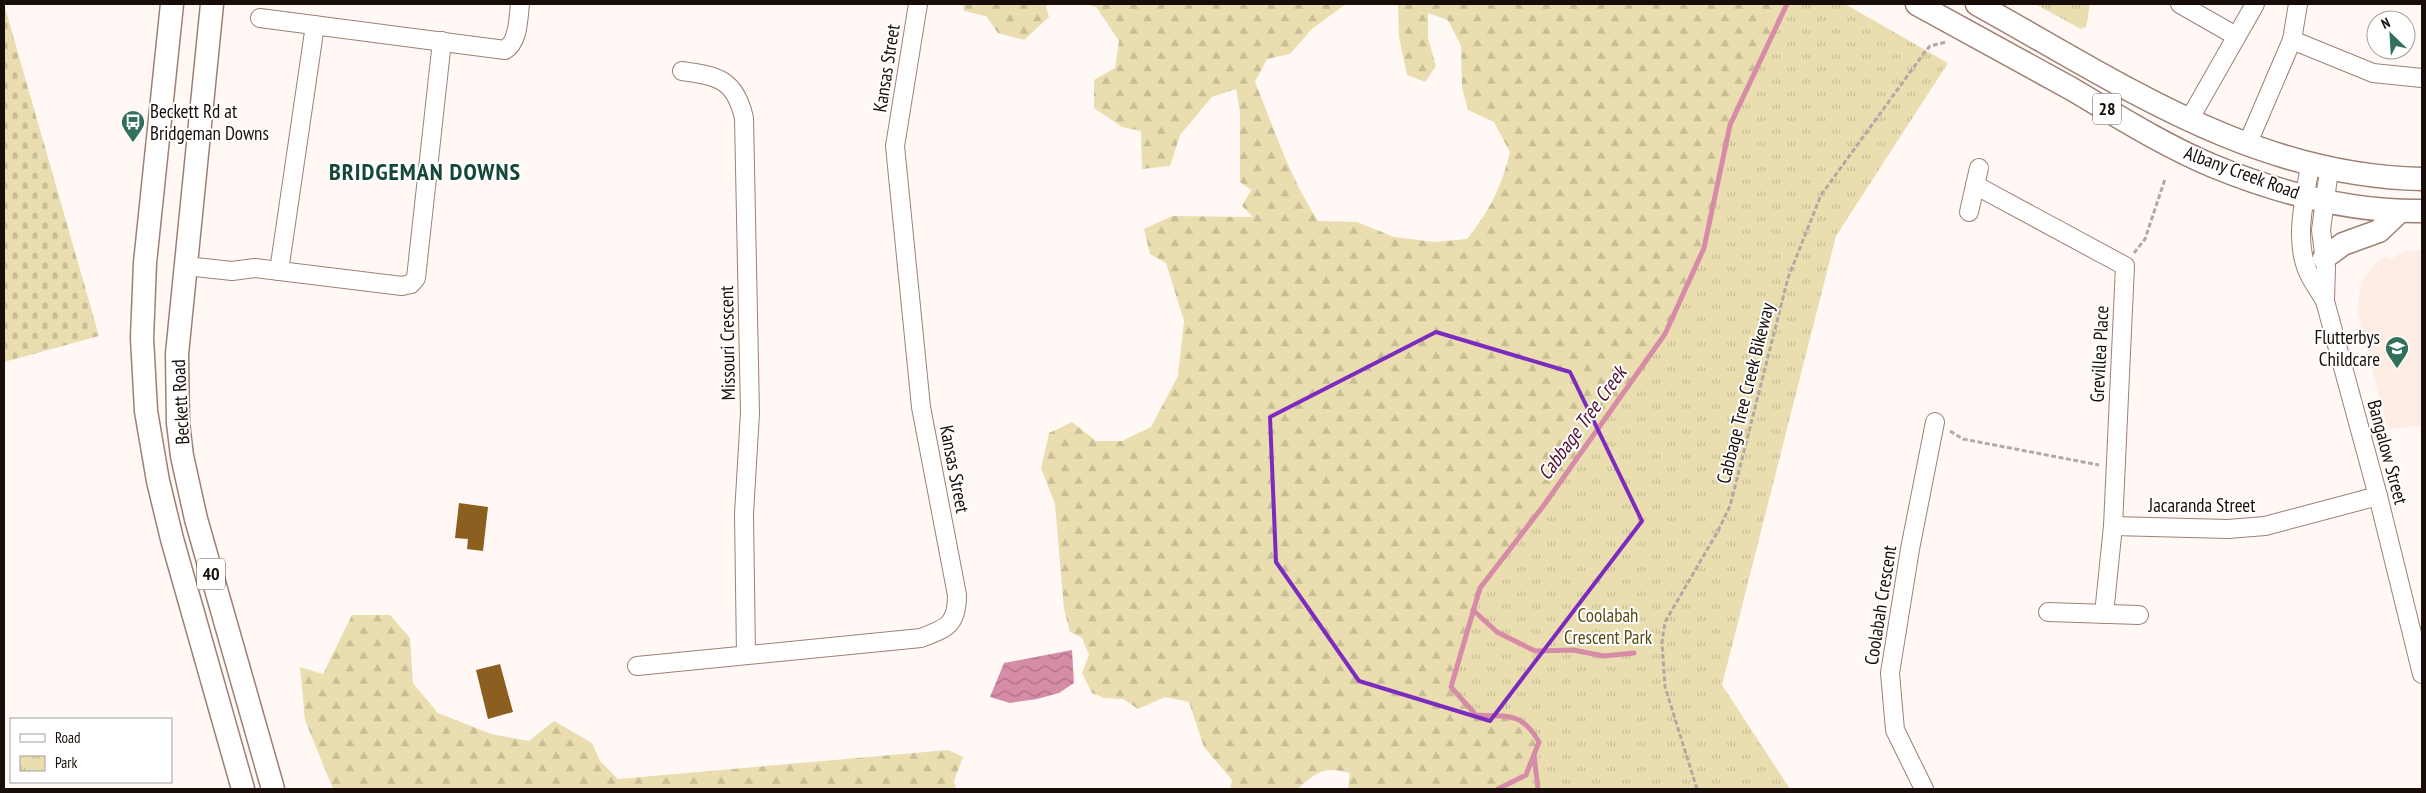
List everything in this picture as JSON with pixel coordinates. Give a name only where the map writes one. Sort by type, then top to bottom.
[{"type":"main road","name":"Beckett Road","points":[[172,4],[145,263],[142,338],[145,401],[153,454],[172,538],[243,789]]},
{"type":"main road","name":"Beckett Road","points":[[212,4],[177,354],[178,424],[182,456],[196,519],[273,789]]},
{"type":"main road","name":"Albany Creek Road","points":[[1917,4],[2187,154],[2228,171],[2314,199],[2348,206],[2422,211]]},
{"type":"main road","name":"Albany Creek Road","points":[[1977,4],[2189,120],[2246,146],[2320,167],[2378,178],[2422,179]]},
{"type":"main road","points":[[2324,258],[2343,244],[2379,231],[2400,211]]},
{"type":"street","points":[[260,18],[505,50],[512,44],[515,38],[520,4]]},
{"type":"street","name":"Kansas Street","points":[[637,666],[921,638],[947,628],[958,612],[957,595],[922,407],[895,146],[918,4]]},
{"type":"street","points":[[2180,4],[2236,36]]},
{"type":"street","points":[[2189,120],[2255,4]]},
{"type":"street","points":[[2246,146],[2292,40],[2298,4]]},
{"type":"street","points":[[278,271],[315,25]]},
{"type":"street","points":[[2292,40],[2373,73],[2422,78]]},
{"type":"street","points":[[186,266],[228,271],[249,268],[402,286],[412,284],[414,282],[442,41]]},
{"type":"street","name":"Missouri Crescent","points":[[682,70],[710,75],[730,86],[740,100],[744,118],[750,413],[744,514],[746,655]]},
{"type":"street","name":"Bangalow Street","points":[[2320,167],[2314,199],[2301,235],[2302,250],[2308,272],[2325,300]]},
{"type":"street","points":[[1969,212],[1979,168]]},
{"type":"street","points":[[1975,185],[2125,266]]},
{"type":"street","name":"Bangalow Street","points":[[2314,199],[2321,230],[2325,300],[2378,496],[2422,674]]},
{"type":"street","name":"Grevillea Place","points":[[2104,614],[2113,526],[2114,468],[2125,266]]},
{"type":"street","name":"Coolabah Crescent","points":[[1924,789],[1895,730],[1890,673],[1910,550],[1935,422]]},
{"type":"street","name":"Jacaranda Street","points":[[2113,526],[2228,529],[2265,526],[2378,496]]},
{"type":"street","points":[[2048,612],[2139,615]]},
{"type":"path","name":"Cabbage Tree Creek Bikeway","points":[[1697,789],[1665,687],[1662,642],[1664,622],[1718,531],[1730,506],[1788,278],[1821,195],[1926,50],[1933,46],[1945,44],[1951,37]]},
{"type":"path","points":[[2125,266],[2144,239],[2165,179]]},
{"type":"path","points":[[1935,422],[1963,439],[2114,468]]},
{"type":"highlighted area","points":[[1436,332],[1570,372],[1642,521],[1490,721],[1359,681],[1276,562],[1270,417]]},
{"type":"shaded area","name":"Flutterbys Childcare","points":[[2422,250],[2422,426],[2388,429],[2357,311],[2361,282],[2375,263],[2386,256],[2389,260],[2405,251]]},
{"type":"green space","points":[[4,4],[99,336],[4,362]]},
{"type":"green space","points":[[963,4],[1049,4],[1046,6],[1049,17],[1024,40],[998,33],[986,16],[964,11]]},
{"type":"green space","points":[[1088,4],[1346,4],[1312,29],[1290,54],[1267,59],[1255,82],[1291,170],[1318,221],[1357,222],[1394,237],[1434,242],[1467,239],[1494,198],[1503,177],[1510,152],[1494,122],[1468,110],[1462,88],[1461,46],[1448,20],[1428,13],[1428,38],[1436,66],[1425,82],[1407,75],[1399,37],[1398,4],[1833,4],[1557,789],[1348,789],[1350,773],[1327,770],[1316,774],[1298,789],[1230,789],[1232,780],[1204,747],[1189,702],[1165,697],[1138,709],[1123,699],[1104,698],[1092,693],[1082,673],[1089,655],[1082,638],[1070,632],[1064,609],[1055,504],[1041,468],[1049,433],[1072,422],[1096,441],[1122,441],[1151,427],[1178,376],[1184,321],[1166,263],[1150,254],[1144,229],[1172,216],[1253,217],[1242,206],[1251,190],[1240,182],[1240,112],[1236,89],[1212,97],[1180,135],[1170,166],[1142,169],[1141,131],[1122,127],[1094,108],[1094,80],[1115,68],[1119,41],[1097,8]]},
{"type":"green space","name":"Coolabah Crescent Park","points":[[1787,4],[1845,4],[1948,63],[1836,236],[1722,685],[1790,789],[1498,789],[1526,775],[1539,742],[1520,720],[1505,716],[1476,715],[1451,687],[1480,588],[1544,505],[1665,334],[1704,248],[1730,125]]},
{"type":"green space","points":[[2035,4],[2090,4],[2086,27],[2081,29]]},
{"type":"green space","points":[[352,615],[390,615],[410,638],[413,683],[438,713],[491,734],[529,741],[554,721],[592,743],[600,761],[618,779],[948,750],[963,757],[954,781],[956,789],[333,789],[305,720],[300,667],[323,674]]},
{"type":"water","points":[[1072,650],[1074,683],[1059,693],[1010,703],[990,697],[1004,663]]},
{"type":"building","points":[[459,503],[488,507],[483,551],[467,549],[468,539],[455,538]]},
{"type":"building","points":[[500,664],[513,712],[488,719],[476,670]]},
{"type":"waterway","name":"Cabbage Tree Creek","points":[[1498,789],[1526,775],[1539,742],[1520,720],[1505,716],[1476,715],[1451,687],[1480,588],[1544,505],[1665,334],[1704,248],[1730,125],[1787,4]]},
{"type":"waterway","points":[[1473,610],[1497,632],[1535,651],[1573,650],[1604,656],[1634,653]]},
{"type":"waterway","points":[[1534,755],[1538,789]]},
{"type":"place","name":"Beckett Rd at Bridgeman Downs","points":[[133,143]]},
{"type":"place","name":"Flutterbys Childcare","points":[[2397,369]]},
{"type":"district","name":"BRIDGEMAN DOWNS","points":[[425,172]]}]
